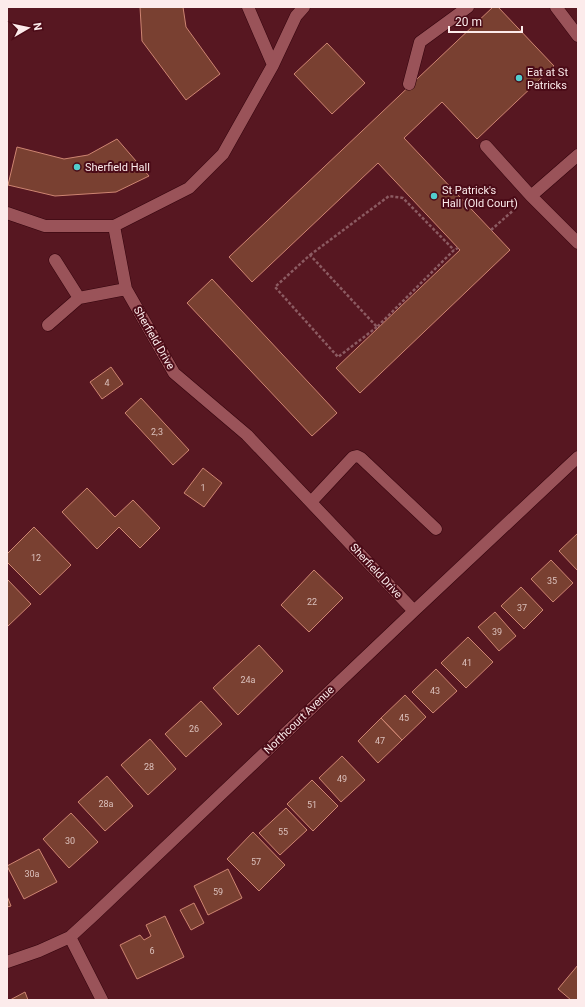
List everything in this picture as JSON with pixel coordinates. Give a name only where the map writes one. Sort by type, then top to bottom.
[{"type":"street","points":[[248,7],[273,65]]},
{"type":"street","points":[[7,213],[45,226],[114,226],[189,188],[223,154],[273,65],[296,16],[304,7]]},
{"type":"street","points":[[409,84],[420,42],[468,7]]},
{"type":"street","points":[[556,7],[578,36]]},
{"type":"street","points":[[486,146],[531,196],[578,243]]},
{"type":"street","points":[[531,196],[578,155]]},
{"type":"street","name":"Sherfield Drive","points":[[114,226],[126,289],[174,373],[247,435],[414,612]]},
{"type":"street","points":[[55,260],[80,298]]},
{"type":"street","points":[[48,325],[80,298],[126,289]]},
{"type":"street","points":[[311,502],[353,457],[357,456],[361,458],[436,529]]},
{"type":"street","name":"Northcourt Avenue","points":[[7,962],[39,951],[70,937],[578,458]]},
{"type":"street","points":[[70,937],[102,1000]]},
{"type":"path","points":[[454,250],[402,198],[389,196],[310,255],[274,287],[338,357],[377,327],[454,250],[458,248]]},
{"type":"path","points":[[491,230],[531,196]]},
{"type":"path","points":[[310,255],[377,327]]},
{"type":"building","points":[[140,7],[183,7],[186,27],[220,74],[186,100],[142,41]]},
{"type":"building","name":"St Patrick's Hall (Old Court)","points":[[493,7],[498,7],[554,66],[477,139],[442,102],[404,138],[510,250],[360,393],[336,368],[460,250],[378,163],[252,282],[229,257]]},
{"type":"building","points":[[327,43],[365,83],[332,114],[294,74]]},
{"type":"building","name":"Sherfield Hall","points":[[117,139],[149,176],[116,192],[55,196],[8,185],[17,147],[64,159],[88,155]]},
{"type":"building","points":[[212,279],[337,413],[312,436],[187,303]]},
{"type":"building","points":[[111,367],[123,384],[102,399],[90,382]]},
{"type":"building","points":[[141,398],[189,450],[173,465],[125,413]]},
{"type":"building","points":[[203,468],[222,483],[204,507],[184,493]]},
{"type":"building","points":[[87,488],[115,517],[133,500],[160,528],[140,548],[119,527],[97,549],[62,512]]},
{"type":"building","points":[[34,527],[71,565],[40,595],[7,562],[7,554]]},
{"type":"building","points":[[578,533],[578,571],[559,551]]},
{"type":"building","points":[[551,560],[573,583],[553,602],[531,579]]},
{"type":"building","points":[[314,570],[343,598],[309,632],[281,605]]},
{"type":"building","points":[[7,579],[31,604],[7,627]]},
{"type":"building","points":[[521,587],[543,610],[524,629],[501,606]]},
{"type":"building","points":[[495,612],[516,636],[499,651],[478,627]]},
{"type":"building","points":[[468,637],[493,662],[466,688],[441,663]]},
{"type":"building","points":[[259,645],[283,671],[238,715],[213,688]]},
{"type":"building","points":[[436,669],[457,691],[433,713],[412,692]]},
{"type":"building","points":[[405,695],[426,717],[402,740],[381,718]]},
{"type":"building","points":[[201,701],[222,724],[186,757],[165,734]]},
{"type":"building","points":[[381,718],[402,740],[378,763],[358,741]]},
{"type":"building","points":[[150,739],[176,769],[148,795],[121,765]]},
{"type":"building","points":[[342,756],[365,780],[341,802],[319,778]]},
{"type":"building","points":[[107,776],[133,806],[105,831],[78,802]]},
{"type":"building","points":[[312,780],[338,806],[313,831],[287,804]]},
{"type":"building","points":[[286,808],[307,830],[280,855],[259,833]]},
{"type":"building","points":[[71,813],[98,842],[69,868],[43,839]]},
{"type":"building","points":[[253,832],[285,865],[259,891],[227,859]]},
{"type":"building","points":[[39,849],[57,882],[24,899],[7,866]]},
{"type":"building","points":[[228,869],[242,898],[208,915],[194,886]]},
{"type":"building","points":[[7,896],[11,906],[7,907]]},
{"type":"building","points":[[194,903],[204,923],[191,930],[180,910]]},
{"type":"building","points":[[165,916],[184,957],[137,979],[120,945],[140,935],[144,940],[151,936],[146,925]]},
{"type":"building","points":[[578,965],[578,1000],[571,1000],[558,989]]},
{"type":"building","points":[[25,992],[28,1000],[10,1000]]},
{"type":"place","name":"Eat at St Patricks","points":[[519,78]]},
{"type":"place","name":"Sherfield Hall","points":[[77,167]]},
{"type":"place","name":"St Patrick's Hall (Old Court)","points":[[434,196]]}]
